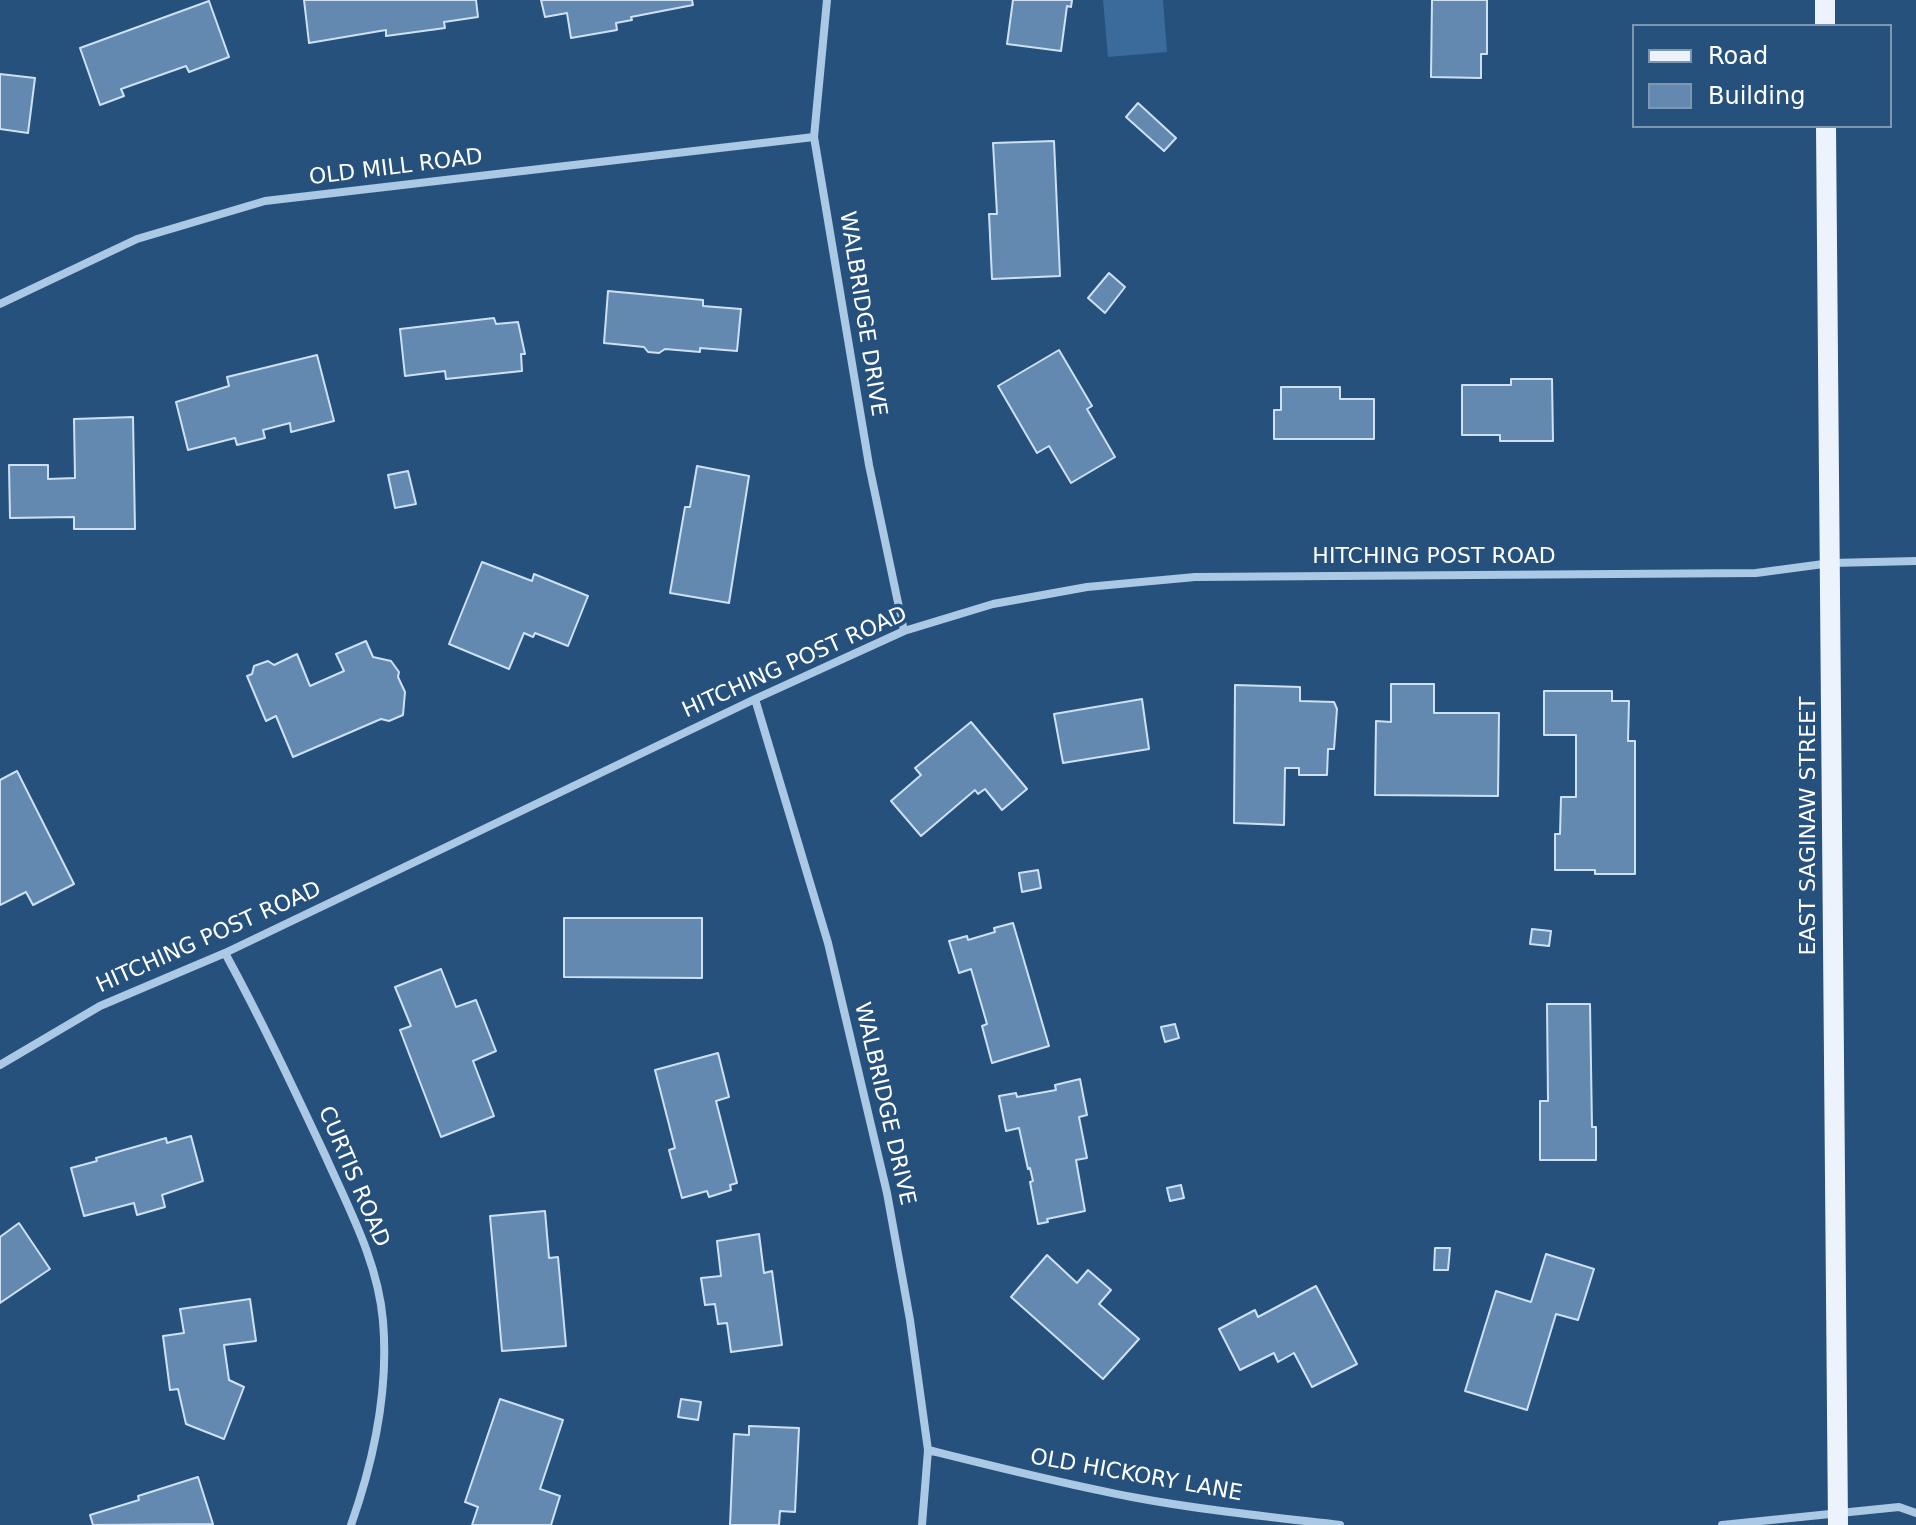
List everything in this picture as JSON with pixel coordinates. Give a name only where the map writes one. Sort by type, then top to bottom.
[{"type":"main road","points":[[1825,0],[1825,24]]},
{"type":"main road","name":"EAST SAGINAW STREET","points":[[1826,128],[1838,1519]]},
{"type":"street","name":"WALBRIDGE DRIVE","points":[[827,0],[814,137],[869,465],[904,631]]},
{"type":"street","name":"OLD MILL ROAD","points":[[0,304],[137,239],[265,201],[814,137]]},
{"type":"street","name":"HITCHING POST ROAD","points":[[0,1065],[100,1006],[225,953],[755,699],[904,631],[993,604],[1087,587],[1195,577],[1756,573],[1831,563],[1916,561]]},
{"type":"street","name":"WALBRIDGE DRIVE","points":[[755,699],[828,943],[887,1193],[910,1320],[928,1450],[922,1525]]},
{"type":"street","name":"CURTIS ROAD","points":[[225,953],[256,1009],[365,1240],[383,1319],[385,1367],[380,1418],[351,1525]]},
{"type":"street","name":"OLD HICKORY LANE","points":[[928,1450],[1030,1476],[1133,1497],[1238,1514],[1340,1525]]},
{"type":"street","points":[[1722,1525],[1838,1519],[1899,1507],[1916,1513]]},
{"type":"shaded area","points":[[1103,0],[1163,0],[1167,52],[1108,57]]},
{"type":"building","points":[[304,0],[476,0],[478,17],[444,22],[445,28],[386,36],[386,30],[309,43]]},
{"type":"building","points":[[541,0],[692,0],[693,5],[631,17],[632,20],[616,23],[617,30],[571,38],[567,13],[545,17]]},
{"type":"building","points":[[1013,0],[1072,0],[1071,7],[1067,6],[1061,51],[1007,44]]},
{"type":"building","points":[[1432,0],[1487,0],[1487,54],[1481,54],[1481,78],[1431,77]]},
{"type":"building","points":[[209,1],[229,57],[189,72],[186,66],[121,89],[124,96],[100,105],[80,48]]},
{"type":"building","points":[[0,74],[35,78],[28,133],[0,129]]},
{"type":"building","points":[[1138,103],[1176,138],[1164,151],[1126,117]]},
{"type":"building","points":[[1054,141],[1060,276],[992,279],[989,214],[997,214],[993,143]]},
{"type":"building","points":[[1109,273],[1125,287],[1105,313],[1088,298]]},
{"type":"building","points":[[608,291],[703,300],[703,306],[741,309],[737,351],[700,348],[700,352],[665,349],[659,353],[648,352],[644,347],[604,343]]},
{"type":"building","points":[[494,318],[496,324],[518,322],[525,354],[521,354],[522,371],[446,379],[445,371],[405,376],[400,329]]},
{"type":"building","points":[[1059,350],[1092,406],[1087,409],[1115,457],[1071,483],[1049,446],[1037,453],[998,386]]},
{"type":"building","points":[[317,355],[334,421],[291,432],[290,423],[263,430],[265,438],[237,445],[235,438],[188,450],[176,402],[229,386],[227,377]]},
{"type":"building","points":[[1511,379],[1552,379],[1553,441],[1500,441],[1500,435],[1462,435],[1462,385],[1511,385]]},
{"type":"building","points":[[1281,387],[1340,387],[1340,399],[1374,399],[1374,439],[1274,439],[1274,410],[1281,410]]},
{"type":"building","points":[[133,417],[135,529],[74,529],[74,517],[10,518],[9,465],[48,465],[48,479],[75,478],[74,419]]},
{"type":"building","points":[[697,466],[749,476],[729,603],[670,593],[685,507],[690,507]]},
{"type":"building","points":[[408,471],[416,504],[395,508],[388,475]]},
{"type":"building","points":[[482,562],[532,581],[534,574],[588,596],[568,646],[535,633],[533,637],[524,633],[509,669],[449,644]]},
{"type":"building","points":[[366,641],[373,657],[391,661],[399,672],[405,692],[403,715],[389,721],[381,719],[293,757],[276,716],[266,721],[247,676],[252,674],[254,666],[268,661],[274,665],[297,654],[310,686],[344,671],[336,654]]},
{"type":"building","points":[[1391,684],[1434,684],[1434,713],[1499,713],[1498,796],[1375,795],[1376,721],[1391,722]]},
{"type":"building","points":[[1235,685],[1300,687],[1300,701],[1334,702],[1337,709],[1334,749],[1328,749],[1327,775],[1299,775],[1299,768],[1285,768],[1284,825],[1234,823]]},
{"type":"building","points":[[1544,691],[1612,691],[1612,701],[1629,701],[1628,741],[1635,741],[1635,874],[1555,870],[1555,834],[1560,834],[1561,797],[1576,797],[1576,735],[1544,735]]},
{"type":"building","points":[[1142,699],[1149,749],[1063,763],[1054,714]]},
{"type":"building","points":[[971,722],[1027,789],[1002,810],[985,789],[978,794],[975,790],[921,836],[891,801],[921,775],[915,768]]},
{"type":"building","points":[[17,771],[74,884],[33,905],[26,892],[0,905],[0,780]]},
{"type":"building","points":[[1038,870],[1041,888],[1022,892],[1019,873]]},
{"type":"building","points":[[564,918],[702,918],[702,978],[564,977]]},
{"type":"building","points":[[1013,923],[1049,1046],[992,1063],[982,1026],[987,1024],[971,969],[959,973],[949,941],[967,936],[968,940]]},
{"type":"building","points":[[1532,929],[1551,931],[1549,946],[1530,944]]},
{"type":"building","points":[[441,969],[456,1007],[476,1000],[496,1051],[473,1061],[494,1116],[441,1137],[400,1030],[411,1026],[395,987]]},
{"type":"building","points":[[1547,1004],[1590,1004],[1592,1127],[1596,1127],[1596,1160],[1540,1160],[1540,1101],[1548,1101]]},
{"type":"building","points":[[1175,1024],[1179,1038],[1165,1042],[1161,1027]]},
{"type":"building","points":[[718,1053],[729,1097],[716,1101],[737,1183],[730,1185],[731,1190],[709,1197],[707,1191],[682,1198],[669,1150],[675,1148],[655,1070]]},
{"type":"building","points":[[1080,1079],[1087,1115],[1079,1117],[1087,1158],[1076,1160],[1085,1211],[1047,1219],[1048,1222],[1038,1224],[1030,1182],[1033,1181],[1019,1128],[1006,1131],[999,1096],[1016,1093],[1017,1097],[1056,1090],[1055,1085]]},
{"type":"building","points":[[191,1136],[203,1181],[162,1195],[165,1207],[137,1215],[134,1203],[84,1216],[71,1168],[166,1138],[167,1143]]},
{"type":"building","points":[[1181,1185],[1184,1198],[1170,1201],[1167,1188]]},
{"type":"building","points":[[545,1211],[549,1258],[558,1257],[566,1346],[502,1351],[490,1216]]},
{"type":"building","points":[[19,1223],[50,1269],[0,1303],[0,1237]]},
{"type":"building","points":[[759,1234],[764,1273],[772,1271],[782,1345],[731,1352],[727,1323],[718,1324],[715,1304],[705,1305],[701,1278],[721,1276],[717,1241]]},
{"type":"building","points":[[1435,1248],[1450,1248],[1448,1270],[1434,1270]]},
{"type":"building","points":[[1546,1254],[1594,1269],[1578,1320],[1556,1314],[1527,1410],[1465,1391],[1496,1291],[1531,1302]]},
{"type":"building","points":[[1047,1255],[1077,1283],[1088,1270],[1111,1290],[1099,1304],[1139,1339],[1103,1379],[1011,1297]]},
{"type":"building","points":[[1316,1286],[1357,1364],[1312,1387],[1294,1353],[1278,1362],[1274,1353],[1240,1370],[1219,1329],[1255,1310],[1258,1317]]},
{"type":"building","points":[[250,1299],[256,1341],[224,1345],[229,1380],[244,1387],[224,1439],[186,1424],[178,1389],[170,1390],[163,1336],[184,1333],[180,1309]]},
{"type":"building","points":[[500,1399],[563,1420],[540,1489],[560,1496],[551,1525],[472,1525],[478,1507],[465,1502]]},
{"type":"building","points":[[681,1399],[701,1402],[698,1420],[678,1417]]},
{"type":"building","points":[[749,1426],[799,1428],[795,1512],[780,1511],[779,1525],[730,1525],[734,1434],[749,1435]]},
{"type":"building","points":[[198,1477],[213,1524],[93,1525],[90,1515]]}]
